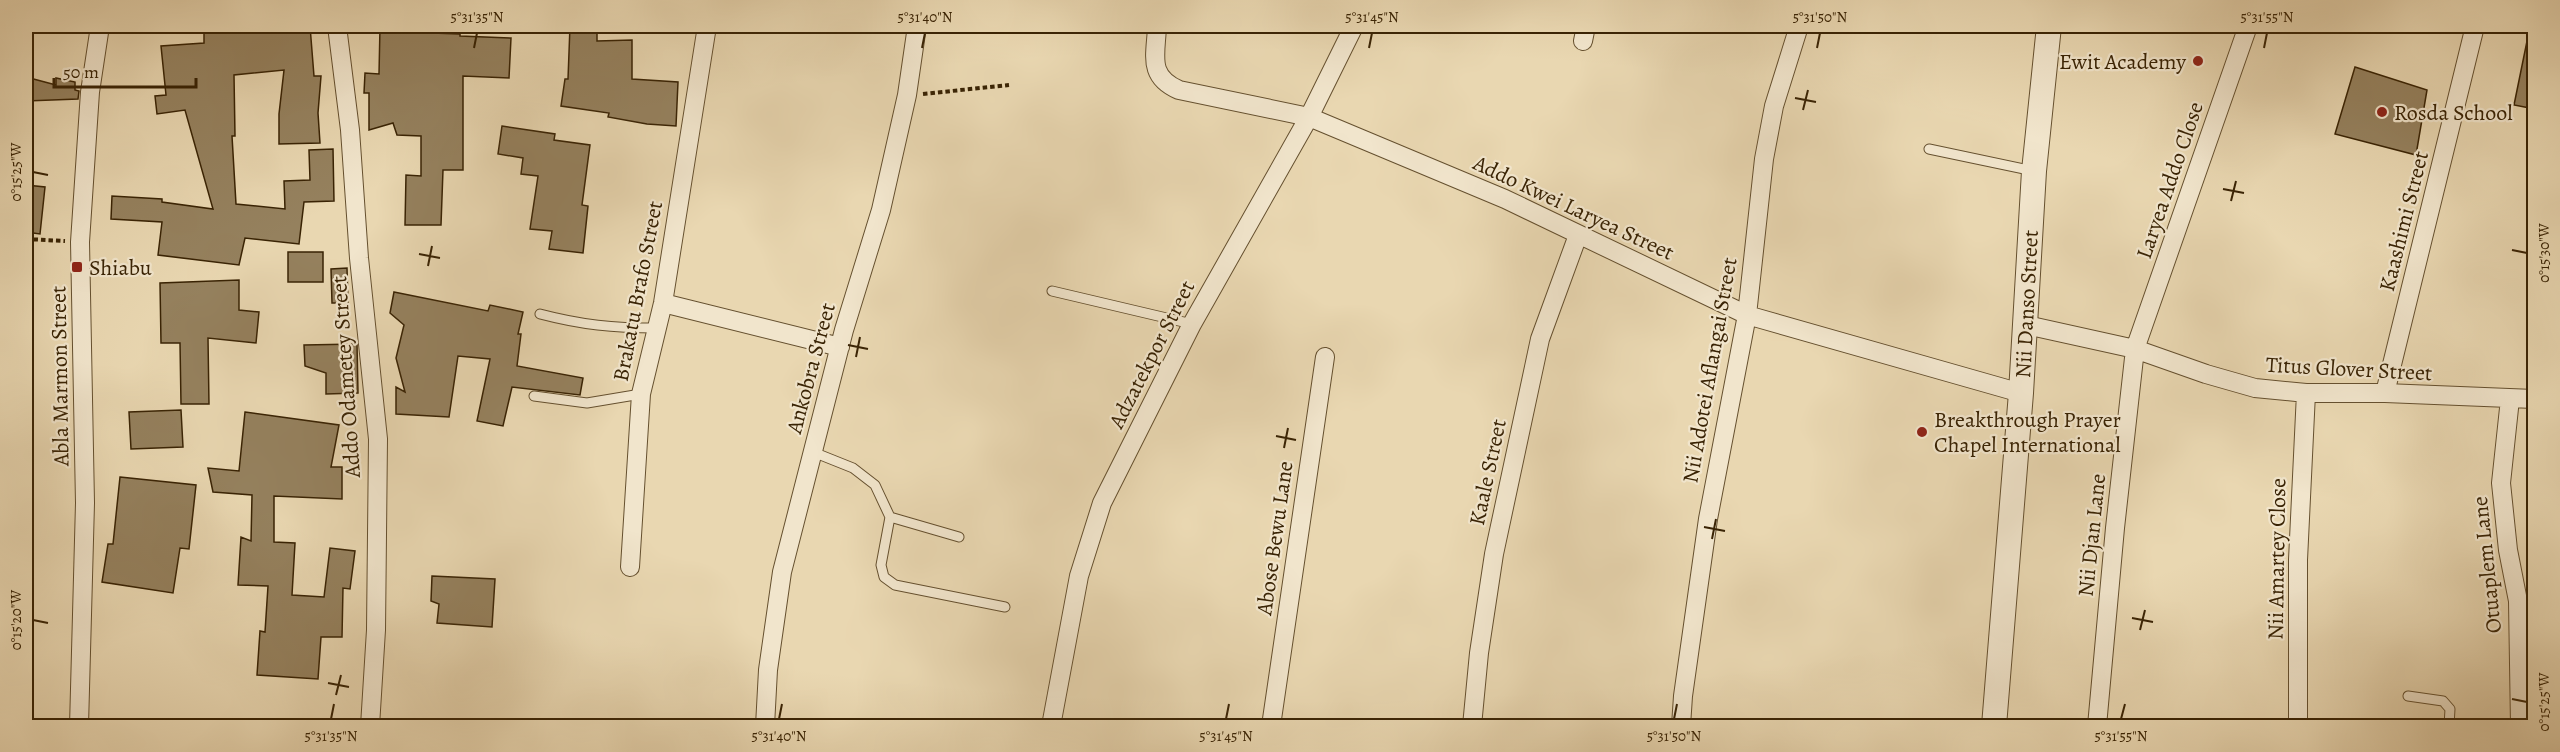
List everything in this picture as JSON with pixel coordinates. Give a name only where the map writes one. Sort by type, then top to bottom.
[{"type":"street","name":"Abla Marmon Street","points":[[79,726],[85,503],[80,242],[90,92],[100,26]]},
{"type":"street","name":"Addo Odametey Street","points":[[337,26],[350,130],[359,258],[378,439],[376,630],[370,726]]},
{"type":"street","name":"Brakatu Brafo Street","points":[[630,567],[641,394],[663,303],[707,26]]},
{"type":"street","name":"Ankobra Street","points":[[769,725],[768,670],[782,572],[840,347],[881,210],[907,95],[917,26]]},
{"type":"street","name":"Addo Kwei Laryea Street","points":[[1156,26],[1156,72],[1160,79],[1170,86],[1309,117],[1506,199],[1747,315],[2021,393]]},
{"type":"street","name":"Adzatekpor Street","points":[[1051,726],[1079,576],[1102,503],[1192,324],[1309,117],[1354,26]]},
{"type":"street","name":"Nii Adotei Aflangai Street","points":[[1681,726],[1683,696],[1708,519],[1747,315],[1764,159],[1774,106],[1799,26]]},
{"type":"street","name":"Nii Danso Street","points":[[1994,726],[2026,325],[2034,171],[2049,26]]},
{"type":"street","name":"Laryea Addo Close","points":[[2135,349],[2248,26]]},
{"type":"street","name":"Kaashimi Street","points":[[2385,393],[2475,26]]},
{"type":"street","name":"Kaale Street","points":[[1472,726],[1479,653],[1494,554],[1540,339],[1578,235]]},
{"type":"street","points":[[663,303],[840,347]]},
{"type":"street","name":"Titus Glover Street","points":[[2026,325],[2135,349],[2254,388],[2306,393],[2385,393],[2535,399]]},
{"type":"street","name":"Nii Djan Lane","points":[[2097,726],[2115,528],[2135,349]]},
{"type":"street","name":"Abose Bewu Lane","points":[[1271,726],[1325,357]]},
{"type":"street","name":"Nii Amartey Close","points":[[2298,726],[2298,560],[2306,393]]},
{"type":"street","name":"Otuaplem Lane","points":[[2511,399],[2504,441],[2501,483],[2508,550],[2526,601],[2520,726]]},
{"type":"lane","points":[[1929,149],[2034,171]]},
{"type":"lane","points":[[1052,291],[1192,324]]},
{"type":"lane","points":[[540,314],[578,324],[612,328],[657,328]]},
{"type":"lane","points":[[534,396],[587,403],[641,394]]},
{"type":"lane","points":[[813,452],[853,468],[875,485],[890,518],[881,565],[884,577],[895,585],[1005,607]]},
{"type":"lane","points":[[890,518],[959,537]]},
{"type":"lane","points":[[2408,696],[2443,700],[2450,709],[2449,726]]},
{"type":"path","points":[[907,95],[1010,85]]},
{"type":"path","points":[[26,239],[80,242]]},
{"type":"building","points":[[204,26],[258,26],[258,28],[310,26],[314,76],[321,76],[318,113],[320,143],[279,144],[279,114],[284,70],[234,75],[235,136],[232,136],[236,204],[285,209],[284,181],[310,180],[309,150],[333,149],[334,201],[304,202],[299,244],[245,238],[239,265],[158,255],[162,222],[111,219],[112,196],[162,199],[162,202],[213,209],[185,110],[157,114],[155,96],[166,95],[161,46],[204,43]]},
{"type":"building","points":[[570,26],[597,26],[597,41],[632,40],[632,79],[678,82],[676,126],[647,124],[608,117],[609,113],[561,106],[565,79],[568,79]]},
{"type":"building","points":[[380,27],[432,30],[432,33],[460,34],[460,36],[511,38],[509,78],[463,76],[463,170],[443,170],[441,225],[405,225],[406,175],[421,176],[421,136],[397,135],[393,123],[369,130],[369,93],[364,93],[365,73],[379,74]]},
{"type":"building","points":[[2527,41],[2535,42],[2535,109],[2514,105]]},
{"type":"building","name":"Rosda School","points":[[2355,67],[2427,90],[2416,155],[2335,134]]},
{"type":"building","points":[[26,77],[56,85],[56,78],[75,82],[75,90],[79,91],[78,99],[26,101]]},
{"type":"building","points":[[502,126],[555,134],[554,140],[590,145],[582,205],[588,206],[583,253],[549,249],[552,231],[530,229],[538,176],[521,174],[523,158],[498,154]]},
{"type":"building","points":[[26,185],[45,187],[40,234],[26,232]]},
{"type":"building","points":[[288,252],[323,252],[323,282],[288,282]]},
{"type":"building","points":[[347,268],[348,303],[332,303],[331,269]]},
{"type":"building","points":[[239,280],[239,310],[259,312],[256,343],[208,338],[209,404],[181,404],[180,343],[161,343],[160,283]]},
{"type":"building","points":[[394,292],[488,311],[490,305],[523,312],[518,334],[521,334],[517,366],[583,378],[580,395],[512,387],[503,426],[477,421],[490,359],[458,356],[449,417],[396,414],[396,387],[405,392],[396,358],[404,325],[390,313]]},
{"type":"building","points":[[357,344],[358,393],[326,394],[326,373],[305,366],[304,345]]},
{"type":"building","points":[[181,410],[183,447],[131,449],[129,412]]},
{"type":"building","points":[[245,412],[339,425],[331,467],[342,467],[342,499],[274,496],[274,542],[295,543],[292,595],[324,597],[330,548],[355,551],[350,589],[343,588],[342,637],[321,637],[318,679],[257,675],[260,631],[265,632],[268,586],[238,585],[241,537],[251,541],[252,495],[213,492],[208,468],[239,471]]},
{"type":"building","points":[[120,477],[196,485],[189,549],[180,548],[173,593],[102,582],[108,544],[113,544]]},
{"type":"building","points":[[432,576],[495,579],[492,627],[437,623],[439,604],[431,601]]},
{"type":"place","name":"Ewit Academy","points":[[2198,61]]},
{"type":"place","name":"Rosda School","points":[[2382,112]]},
{"type":"place","name":"Shiabu","points":[[77,267]]},
{"type":"place","name":"Breakthrough Prayer Chapel International","points":[[1922,432]]}]
